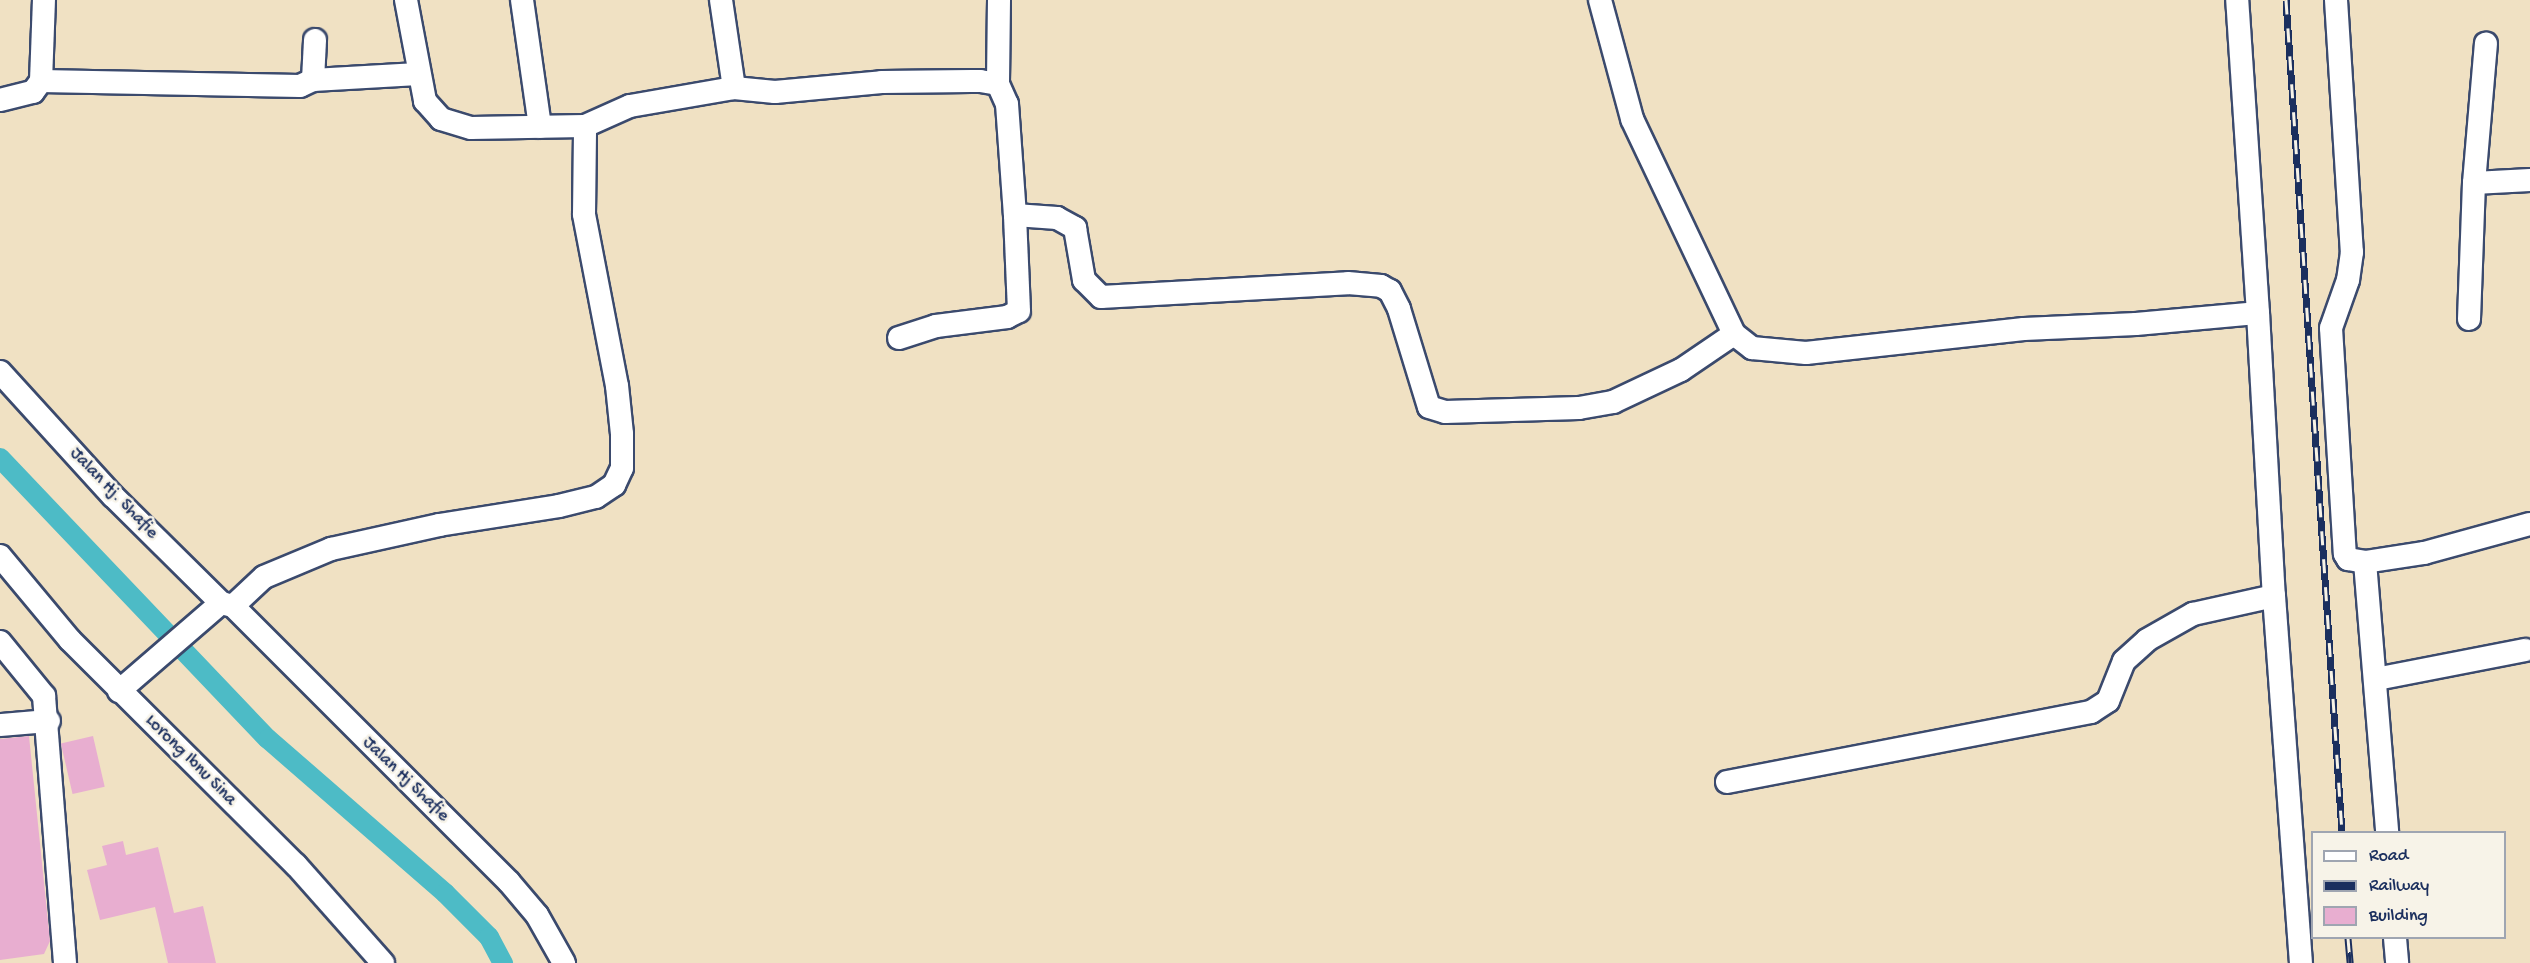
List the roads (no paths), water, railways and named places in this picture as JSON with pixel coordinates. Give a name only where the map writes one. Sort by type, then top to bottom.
[{"type":"street","points":[[0,100],[33,92],[41,81],[44,0]]},
{"type":"street","points":[[406,0],[418,75],[431,112],[453,125],[585,126],[630,106],[734,88],[775,92],[882,82],[980,81],[998,84]]},
{"type":"street","points":[[522,0],[540,127]]},
{"type":"street","points":[[721,0],[734,88]]},
{"type":"street","points":[[899,338],[936,326],[1007,318],[1020,311],[1007,104],[998,84],[999,0]]},
{"type":"street","points":[[1599,0],[1632,120],[1734,334],[1752,348],[1806,353],[2024,329],[2136,324],[2259,313]]},
{"type":"street","points":[[2237,0],[2259,313],[2274,597],[2301,963]]},
{"type":"street","points":[[2336,0],[2352,252],[2348,280],[2331,328],[2343,548],[2348,559],[2365,562],[2424,553],[2530,524]]},
{"type":"street","points":[[313,80],[315,40]]},
{"type":"street","points":[[2469,319],[2474,183],[2486,44]]},
{"type":"street","points":[[41,81],[300,86],[313,80],[418,75]]},
{"type":"street","points":[[126,684],[264,577],[331,549],[439,525],[559,506],[596,496],[614,485],[621,468],[621,425],[617,386],[584,214],[585,126]]},
{"type":"street","points":[[2474,183],[2530,180]]},
{"type":"street","points":[[1015,215],[1057,218],[1075,228],[1084,280],[1088,288],[1101,297],[1348,283],[1382,286],[1389,291],[1400,309],[1429,407],[1445,412],[1605,404],[1681,370],[1734,334]]},
{"type":"street","name":"Jalan Hj. Shafie","points":[[0,372],[113,496],[227,605]]},
{"type":"street","name":"Lorong Ibnu Sina","points":[[0,556],[8,580],[126,684],[296,865],[383,963]]},
{"type":"street","points":[[2365,562],[2387,831]]},
{"type":"street","points":[[1727,782],[2091,712],[2108,701],[2124,661],[2147,640],[2193,614],[2274,597]]},
{"type":"street","name":"Jalan Hj Shafie","points":[[227,605],[509,882],[537,915],[564,963]]},
{"type":"street","points":[[0,642],[40,689],[49,721],[65,963]]},
{"type":"street","points":[[2376,679],[2525,650]]},
{"type":"street","points":[[0,725],[49,721]]},
{"type":"street","points":[[2395,939],[2397,963]]},
{"type":"waterway","points":[[0,458],[268,739],[445,893],[489,937],[503,963]]},
{"type":"railway","points":[[2286,0],[2342,831]]},
{"type":"railway","points":[[2348,939],[2350,963]]}]
